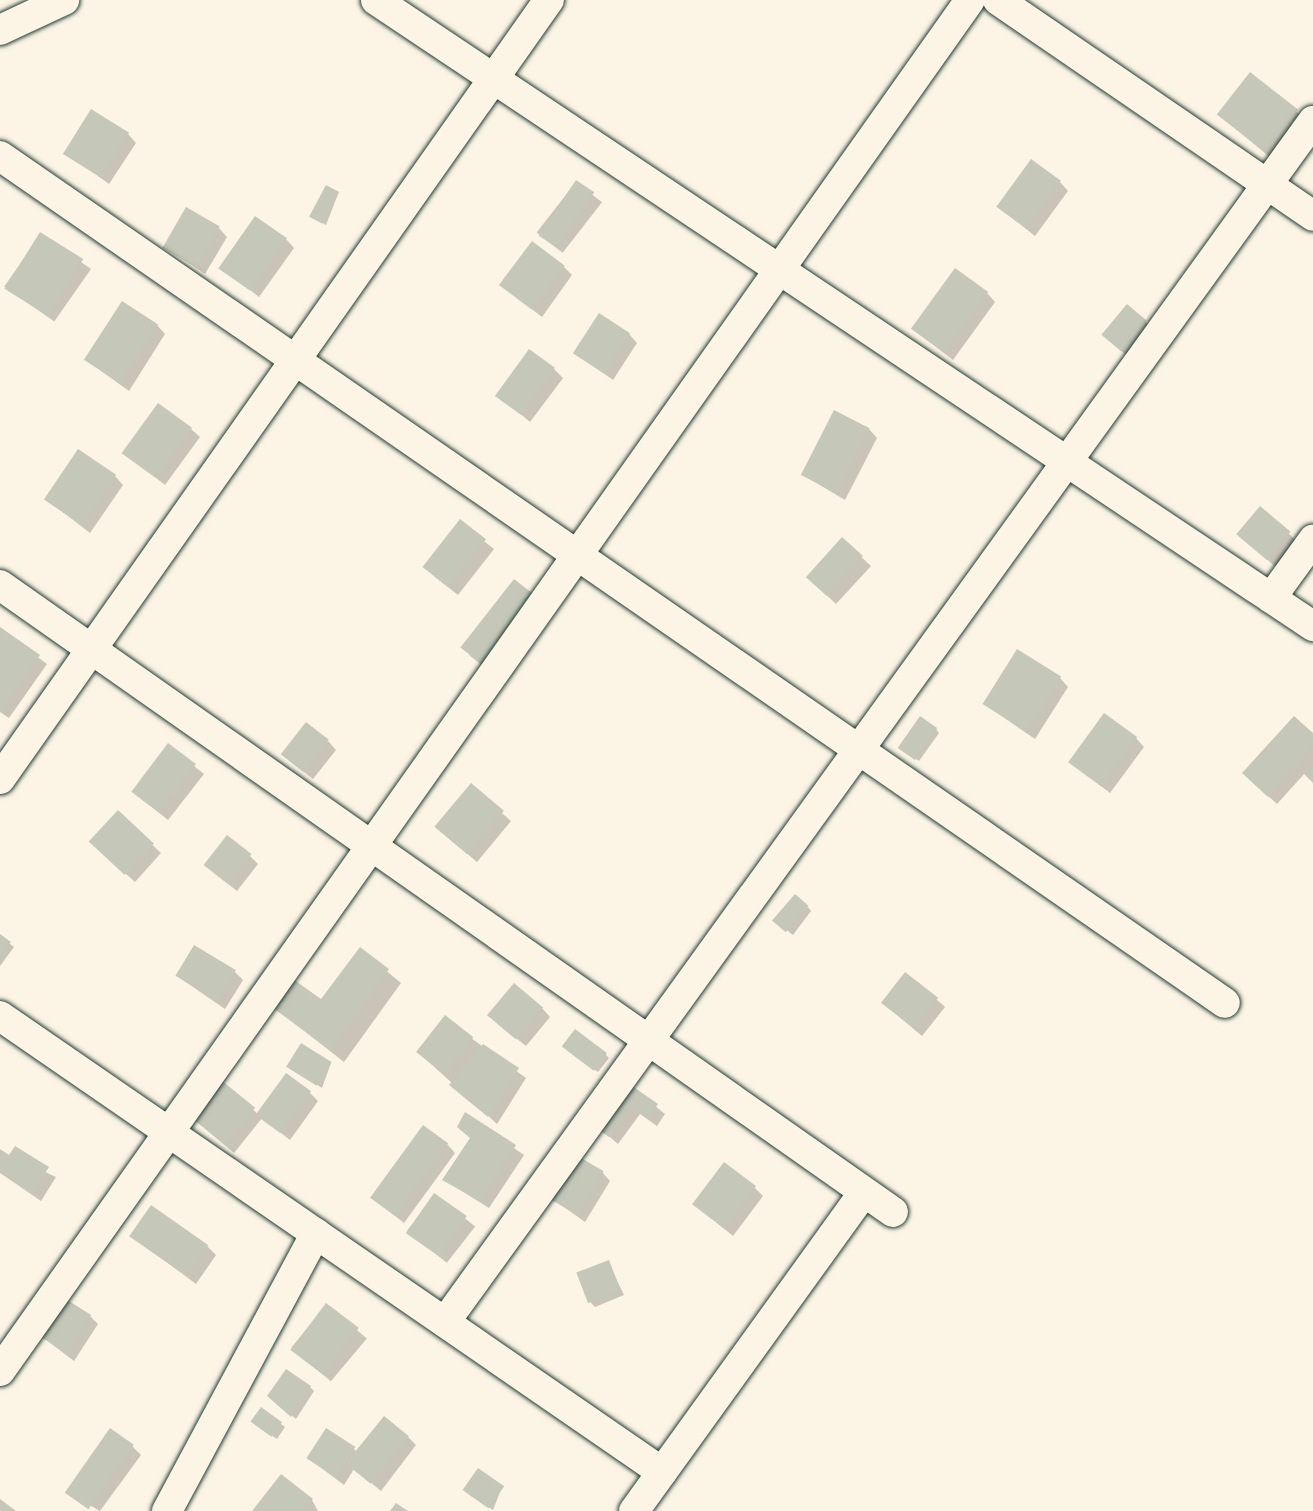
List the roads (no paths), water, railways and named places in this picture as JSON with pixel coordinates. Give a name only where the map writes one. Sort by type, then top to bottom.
[{"type":"street","points":[[0,30],[64,0]]},
{"type":"street","points":[[376,0],[1313,626]]},
{"type":"street","points":[[0,779],[549,0]]},
{"type":"street","points":[[0,1371],[777,268],[970,0]]},
{"type":"street","points":[[998,0],[1313,216]]},
{"type":"street","points":[[445,1322],[645,1038],[1313,121]]},
{"type":"street","points":[[0,156],[1225,1003]]},
{"type":"street","points":[[1271,597],[1313,540]]},
{"type":"street","points":[[0,585],[893,1212]]},
{"type":"street","points":[[0,1016],[662,1472]]},
{"type":"street","points":[[634,1511],[864,1192]]},
{"type":"street","points":[[167,1511],[316,1233]]}]
